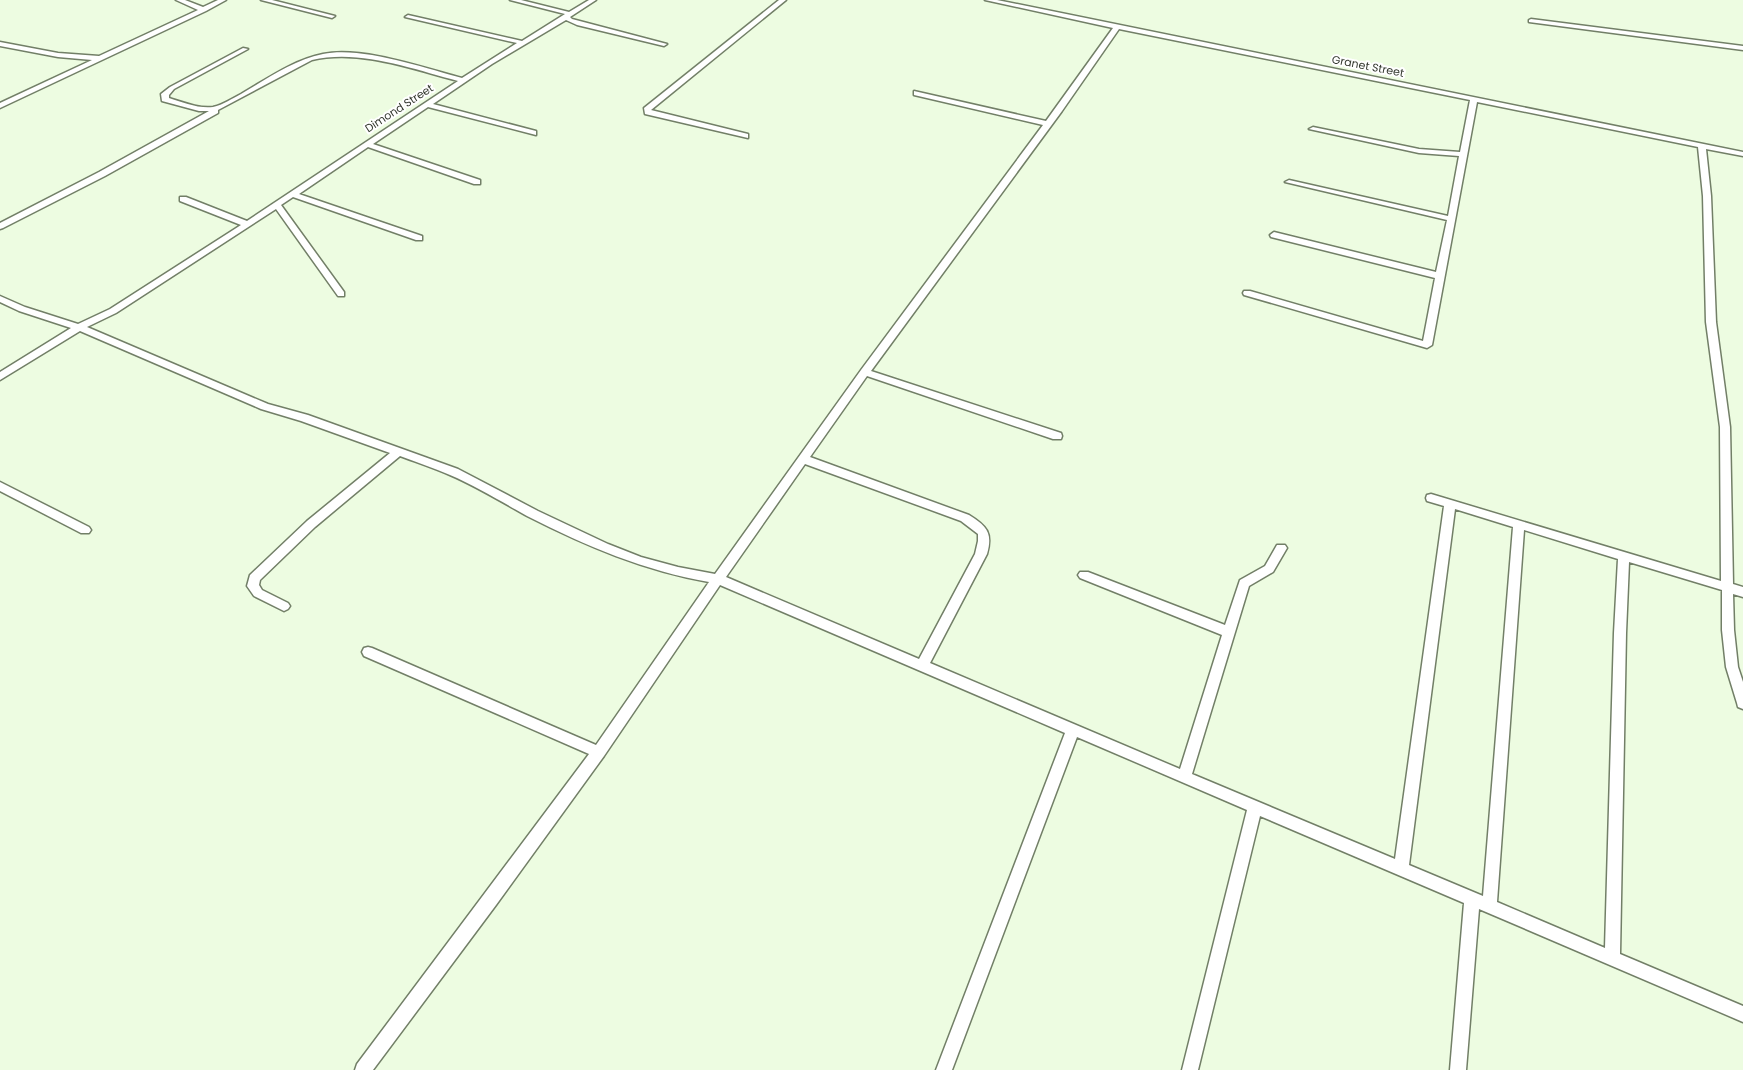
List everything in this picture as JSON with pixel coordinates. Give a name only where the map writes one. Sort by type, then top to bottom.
[{"type":"street","points":[[179,0],[204,10]]},
{"type":"street","points":[[0,106],[223,0]]},
{"type":"street","points":[[264,0],[332,16]]},
{"type":"street","points":[[513,0],[569,15],[569,20],[579,24],[664,44]]},
{"type":"street","name":"Dimond Street","points":[[79,327],[113,310],[222,241],[366,144],[592,0]]},
{"type":"street","points":[[745,136],[648,112],[647,110],[783,0]]},
{"type":"street","name":"Granet Street","points":[[988,0],[1743,154]]},
{"type":"street","points":[[408,17],[524,43]]},
{"type":"street","points":[[1531,21],[1743,48]]},
{"type":"street","points":[[363,1070],[492,900],[599,752],[864,372],[1048,124],[1117,27]]},
{"type":"street","points":[[0,44],[58,55],[100,58]]},
{"type":"street","points":[[223,106],[215,109],[199,109],[165,99],[164,94],[245,49]]},
{"type":"street","points":[[0,226],[102,174],[303,62],[326,55],[358,56],[464,81]]},
{"type":"street","points":[[917,93],[1048,124]]},
{"type":"street","points":[[1247,293],[1427,345],[1474,99]]},
{"type":"street","points":[[428,105],[533,133]]},
{"type":"street","points":[[1313,129],[1419,150],[1463,154]]},
{"type":"street","points":[[366,144],[477,182]]},
{"type":"street","points":[[1702,146],[1707,196],[1711,322],[1725,427],[1726,586],[1732,667],[1743,703]]},
{"type":"street","points":[[1289,182],[1451,219]]},
{"type":"street","points":[[292,194],[419,238]]},
{"type":"street","points":[[183,199],[247,224]]},
{"type":"street","points":[[276,204],[341,294]]},
{"type":"street","points":[[1274,235],[1440,276]]},
{"type":"street","points":[[0,299],[22,309],[79,327],[259,404],[312,421],[462,476],[520,507],[604,547],[658,568],[718,579],[1743,1014]]},
{"type":"street","points":[[0,377],[79,327]]},
{"type":"street","points":[[864,372],[1058,436]]},
{"type":"street","points":[[284,606],[258,592],[253,586],[254,578],[312,524],[398,452]]},
{"type":"street","points":[[803,459],[965,518],[978,525],[984,534],[985,543],[981,554],[922,666]]},
{"type":"street","points":[[0,486],[85,530]]},
{"type":"street","points":[[1431,498],[1743,592]]},
{"type":"street","points":[[1401,869],[1450,504]]},
{"type":"street","points":[[1489,907],[1519,524]]},
{"type":"street","points":[[1184,777],[1244,583],[1269,569],[1281,548]]},
{"type":"street","points":[[1612,959],[1624,556]]},
{"type":"street","points":[[1084,575],[1229,632]]},
{"type":"street","points":[[368,652],[599,752]]},
{"type":"street","points":[[944,1070],[1073,730]]},
{"type":"street","points":[[1190,1070],[1255,807]]},
{"type":"street","points":[[1458,1070],[1472,900]]}]
